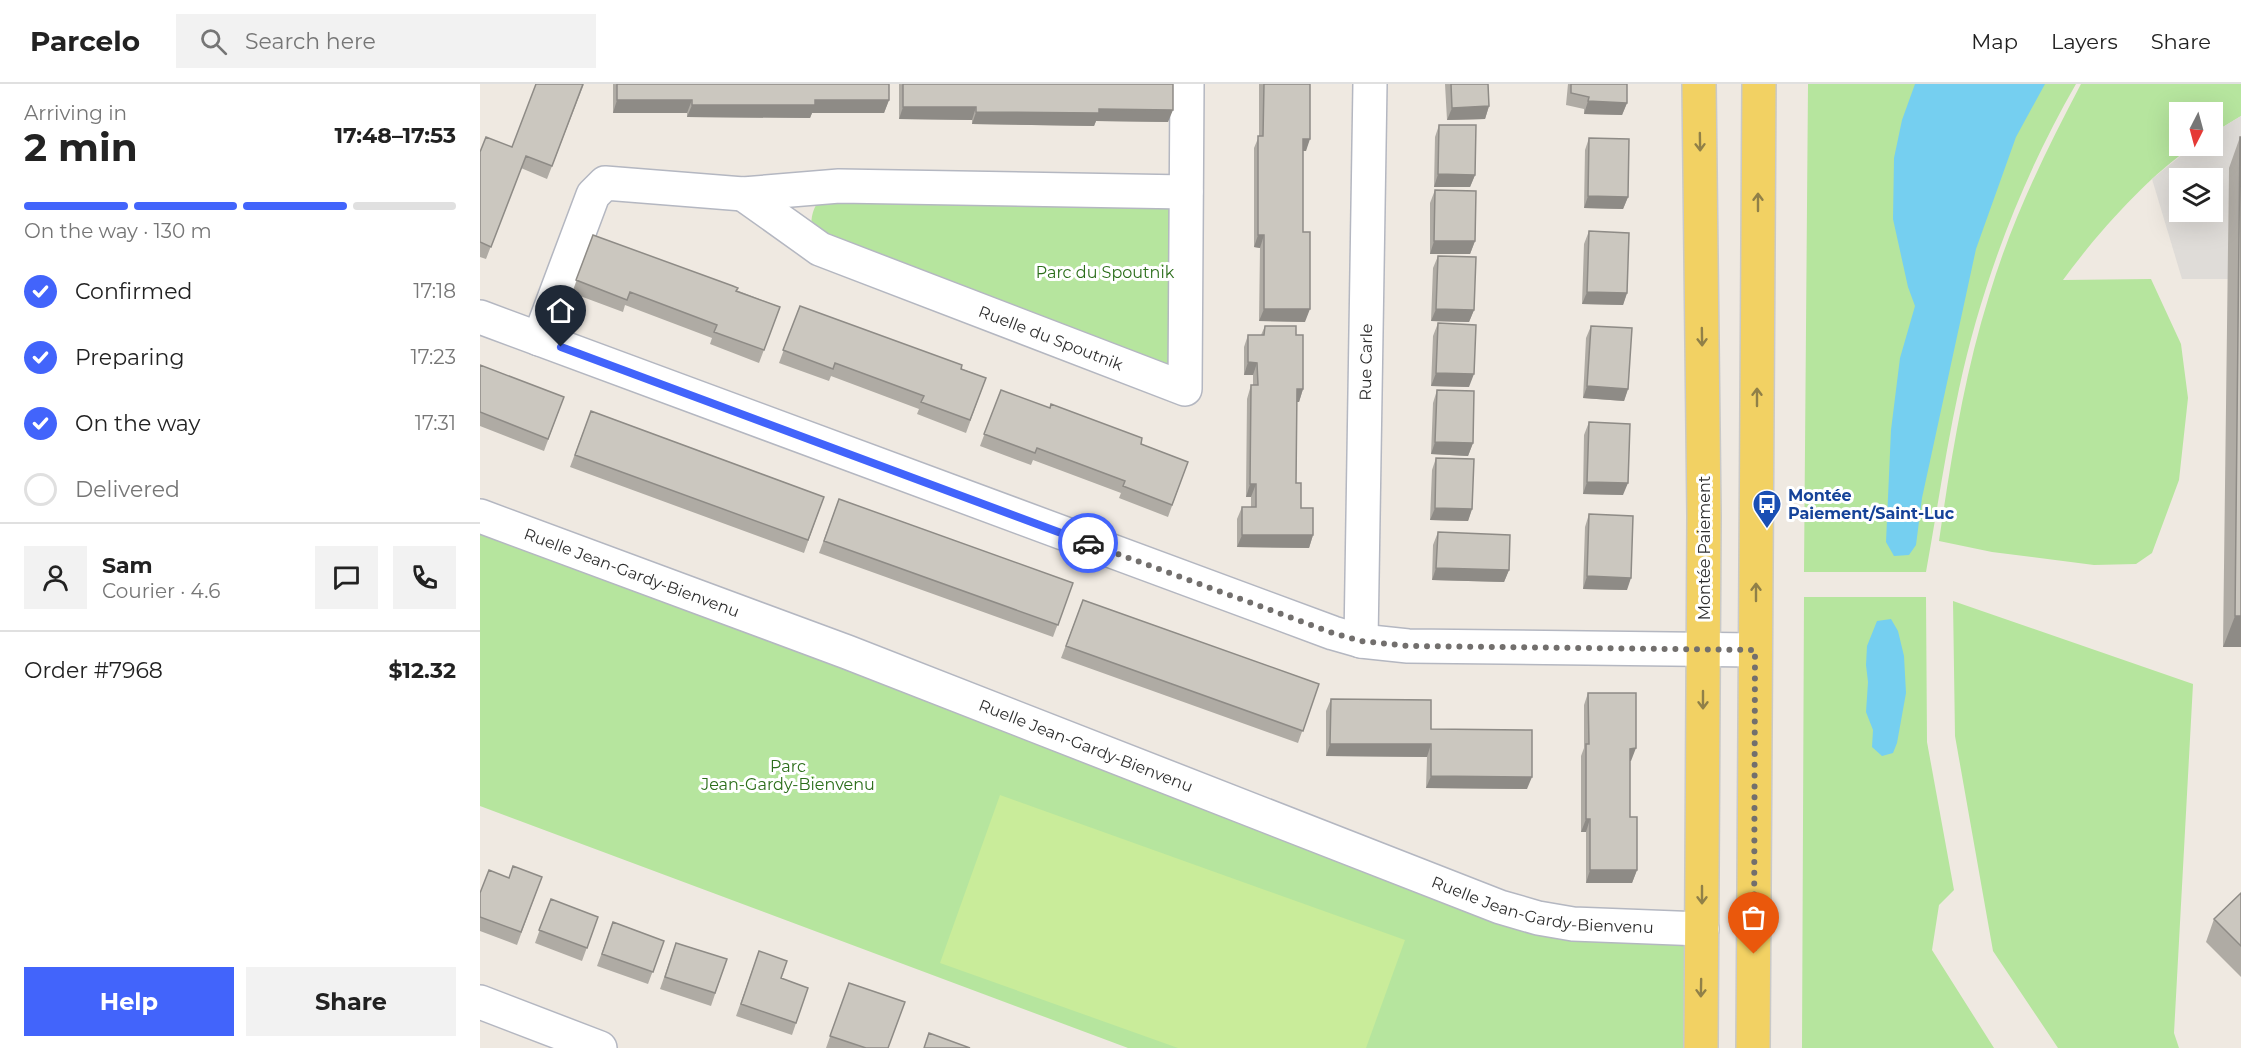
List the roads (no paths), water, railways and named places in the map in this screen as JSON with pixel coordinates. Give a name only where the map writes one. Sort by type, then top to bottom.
[{"type":"main road","name":"Montée Paiement","points":[[1699,84],[1704,650],[1701,1048]]},
{"type":"main road","points":[[1753,1048],[1758,84]]},
{"type":"street","name":"Ruelle du Spoutnik","points":[[743,194],[820,249],[1185,389],[1187,84]]},
{"type":"street","name":"Rue Carle","points":[[1361,641],[1370,84]]},
{"type":"street","points":[[539,339],[592,195],[605,183],[743,194],[839,186],[1186,192]]},
{"type":"street","points":[[480,317],[1333,633],[1361,641],[1408,646],[1755,650]]},
{"type":"street","name":"Ruelle Jean-Gardy-Bienvenu","points":[[480,516],[847,652],[1500,907],[1538,918],[1573,924],[1702,929]]},
{"type":"street","points":[[480,1002],[536,1037],[600,1048]]},
{"type":"water","points":[[1915,84],[2045,84],[2016,137],[1976,249],[1922,498],[1916,545],[1909,555],[1894,556],[1886,542],[1891,430],[1900,358],[1915,306],[1908,287],[1893,219],[1894,158],[1902,120]]},
{"type":"water","points":[[1891,619],[1898,631],[1904,656],[1906,693],[1897,743],[1893,753],[1882,756],[1872,747],[1873,730],[1866,712],[1867,646],[1877,621]]},
{"type":"place","name":"Montée Paiement/Saint-Luc","points":[[1767,530]]},
{"type":"park label","name":"Parc du Spoutnik","points":[[1105,272]]},
{"type":"park label","name":"Parc Jean-Gardy-Bienvenu","points":[[788,775]]}]
